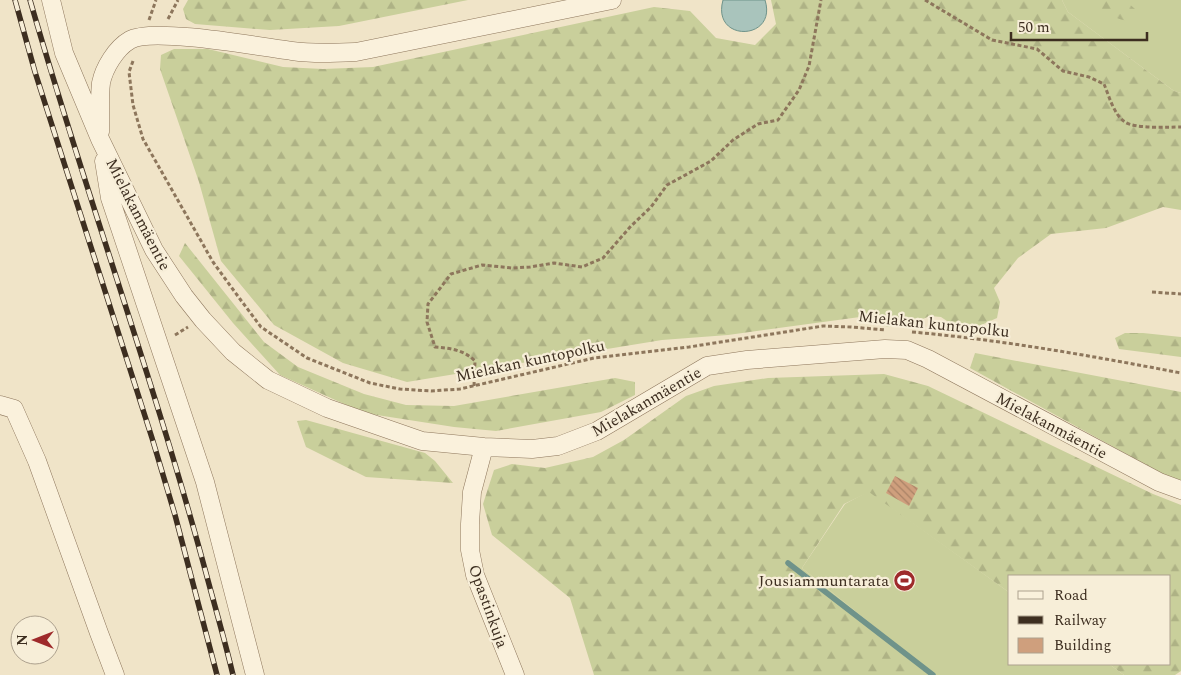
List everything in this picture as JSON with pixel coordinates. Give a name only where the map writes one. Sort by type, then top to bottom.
[{"type":"street","points":[[51,0],[64,53],[100,139]]},
{"type":"street","points":[[255,675],[205,482],[110,198],[100,139],[101,82],[111,59],[130,40],[143,36],[215,40],[317,53],[356,52],[612,0]]},
{"type":"street","name":"Mielakanmäentie","points":[[100,139],[154,250],[184,296],[232,352],[268,380],[327,408],[422,441],[532,449],[558,446],[597,431],[707,366],[747,360],[885,349],[907,350],[928,359],[1158,482],[1181,490]]},
{"type":"street","points":[[0,406],[14,410],[37,461],[98,634],[116,675]]},
{"type":"street","name":"Opastinkuja","points":[[484,447],[472,492],[470,550],[475,575],[516,675]]},
{"type":"path","name":"Mielakan kuntopolku","points":[[156,0],[129,72],[133,105],[143,139],[213,262],[261,327],[308,358],[370,384],[400,390],[431,391],[460,389],[594,358],[823,326],[890,330]]},
{"type":"path","points":[[474,386],[475,361],[467,353],[448,347],[435,347],[427,322],[428,304],[451,274],[482,264],[512,268],[554,263],[582,267],[603,258],[631,226],[651,208],[667,185],[711,161],[733,140],[758,124],[778,120],[799,90],[809,66],[820,0]]},
{"type":"path","points":[[925,0],[992,40],[1037,49],[1063,71],[1089,77],[1104,84],[1115,110],[1126,123],[1144,127],[1181,127]]},
{"type":"path","points":[[1152,292],[1181,294]]},
{"type":"path","points":[[162,351],[177,332],[203,320]]},
{"type":"path","name":"Mielakan kuntopolku","points":[[910,332],[988,340],[1084,354],[1181,373]]},
{"type":"green space","points":[[188,0],[468,0],[339,26],[270,30],[195,24],[186,19],[183,9]]},
{"type":"green space","points":[[771,0],[1062,0],[1068,12],[1174,91],[1181,93],[1181,210],[1163,207],[1106,228],[1051,234],[1018,258],[994,288],[1000,302],[997,318],[979,326],[959,329],[941,317],[930,316],[908,325],[888,327],[860,317],[728,335],[662,340],[407,382],[343,363],[274,325],[221,261],[199,182],[160,69],[161,55],[174,49],[208,49],[283,67],[323,69],[373,67],[654,7],[690,11],[716,38],[755,45],[776,24]]},
{"type":"green space","points":[[1062,0],[1181,0],[1181,93],[1174,91],[1068,12]]},
{"type":"green space","points":[[1094,0],[1125,0],[1135,9],[1133,21],[1121,20],[1111,15]]},
{"type":"green space","points":[[185,243],[264,342],[298,367],[364,394],[406,405],[454,406],[615,378],[635,382],[635,395],[601,412],[496,431],[454,427],[364,413],[280,375],[233,323],[179,256]]},
{"type":"green space","points":[[1125,333],[1181,337],[1181,357],[1119,349],[1115,338]]},
{"type":"green space","points":[[975,353],[1181,392],[1181,484],[970,368]]},
{"type":"green space","points":[[884,374],[928,386],[1153,494],[1181,505],[1181,671],[1175,675],[1124,675],[1110,665],[1171,665],[1171,575],[1008,575],[1008,592],[869,492],[844,504],[802,568],[934,675],[594,675],[570,598],[492,535],[483,504],[494,470],[512,464],[545,468],[593,457],[624,440],[686,396],[714,386],[768,378]]},
{"type":"green space","points":[[306,420],[425,453],[435,461],[453,483],[366,477],[306,447],[297,421]]},
{"type":"green space","name":"Jousiammuntarata","points":[[869,491],[1008,592],[1008,665],[1110,665],[1124,675],[934,675],[802,568],[845,504]]},
{"type":"water","points":[[723,0],[765,0],[766,14],[762,23],[754,29],[734,30],[726,24],[722,14]]},
{"type":"building","points":[[895,476],[918,488],[909,506],[886,493]]},
{"type":"waterway","points":[[788,563],[933,675]]},
{"type":"railway","points":[[15,0],[35,72],[152,438],[175,515],[217,675]]},
{"type":"railway","points":[[30,0],[186,501],[233,675]]},
{"type":"place","name":"Jousiammuntarata","points":[[905,580]]}]
